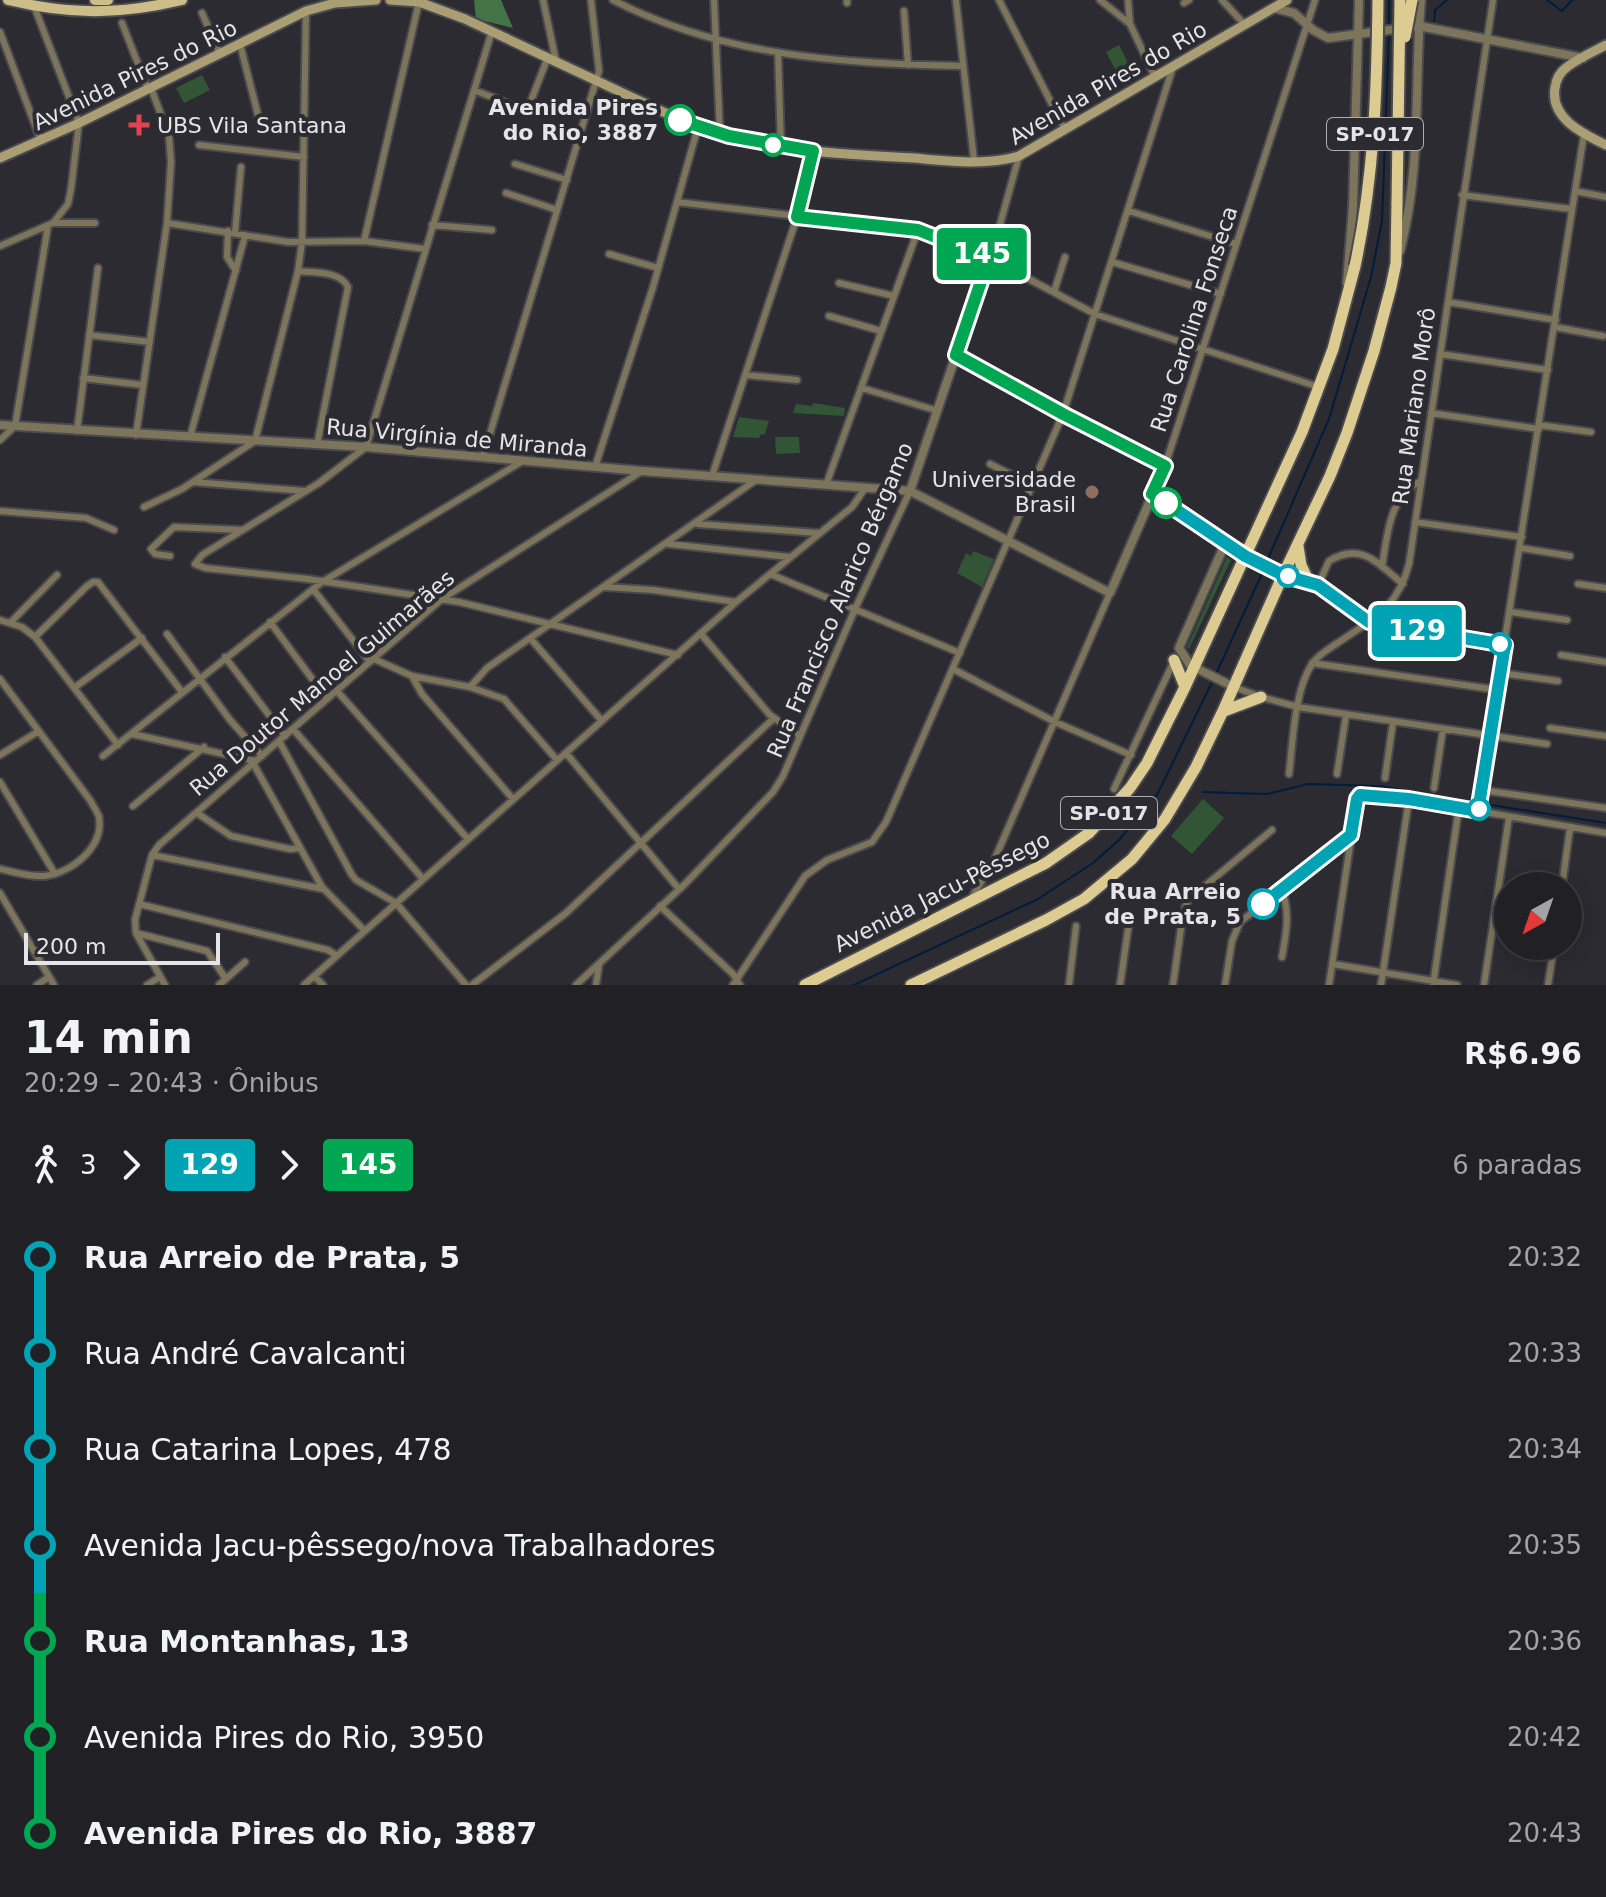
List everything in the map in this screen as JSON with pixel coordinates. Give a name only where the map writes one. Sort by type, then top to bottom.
[{"type":"highway","name":"Avenida Jacu-Pêssego","points":[[805,985],[1046,863],[1089,833],[1130,788],[1147,763],[1197,669],[1248,557],[1302,432],[1344,308],[1369,188],[1375,134],[1378,0]]},
{"type":"highway","name":"SP-017","points":[[911,985],[1046,920],[1084,899],[1116,875],[1165,819],[1196,767],[1281,574],[1330,476],[1361,395],[1396,263],[1400,0]]},
{"type":"highway","points":[[1400,53],[1412,0]]},
{"type":"highway","points":[[1297,545],[1301,565],[1313,582]]},
{"type":"highway","points":[[1177,654],[1185,687]]},
{"type":"highway","points":[[1223,711],[1261,697]]},
{"type":"main road","points":[[8,0],[96,13],[182,0]]},
{"type":"main road","points":[[95,0],[108,0]]},
{"type":"main road","name":"Avenida Pires do Rio","points":[[0,158],[150,89],[306,11],[320,6],[376,0]]},
{"type":"main road","name":"Avenida Pires do Rio","points":[[390,0],[419,2],[492,31],[698,127],[720,134],[813,151],[974,160],[1003,160],[1019,156],[1287,0]]},
{"type":"main road","points":[[1606,45],[1560,75],[1554,94],[1563,117],[1584,134],[1606,145]]},
{"type":"street","points":[[474,90],[527,111],[552,59],[543,0]]},
{"type":"street","points":[[483,457],[597,81],[599,64],[591,0]]},
{"type":"street","points":[[613,0],[715,40],[778,52],[844,61],[963,66]]},
{"type":"street","points":[[634,0],[635,11]]},
{"type":"street","points":[[714,0],[720,134]]},
{"type":"street","points":[[956,0],[974,160]]},
{"type":"street","points":[[999,0],[1065,130]]},
{"type":"street","points":[[1100,0],[1130,24]]},
{"type":"street","points":[[1128,0],[1130,24],[1155,77]]},
{"type":"street","points":[[1222,0],[1245,25]]},
{"type":"street","name":"Rua Carolina Fonseca","points":[[967,903],[993,863],[1165,466],[1315,0]]},
{"type":"street","points":[[1344,308],[1351,231],[1359,0]]},
{"type":"street","points":[[1396,263],[1410,206],[1416,161],[1421,0]]},
{"type":"street","name":"Rua Mariano Morô","points":[[1312,663],[1391,605],[1403,584],[1409,564],[1493,0]]},
{"type":"street","points":[[364,241],[419,2]]},
{"type":"street","points":[[0,440],[15,426],[50,225],[70,199],[79,123],[34,6]]},
{"type":"street","points":[[1273,8],[1288,10],[1328,38],[1419,26],[1583,58]]},
{"type":"street","points":[[144,507],[193,482],[255,441],[298,271],[302,242],[306,11]]},
{"type":"street","points":[[904,11],[908,65]]},
{"type":"street","points":[[202,13],[220,54]]},
{"type":"street","points":[[122,23],[166,125],[170,146],[167,223],[136,435]]},
{"type":"street","points":[[492,31],[366,447],[346,464],[202,555],[195,564],[205,568],[442,599],[551,622],[678,655]]},
{"type":"street","points":[[0,32],[41,141]]},
{"type":"street","points":[[240,44],[259,119],[304,126]]},
{"type":"street","points":[[778,52],[781,147]]},
{"type":"street","points":[[660,906],[736,983],[805,876],[827,860],[872,842],[886,822],[1063,414],[1173,67]]},
{"type":"street","points":[[595,467],[658,268],[698,127]]},
{"type":"street","points":[[1478,811],[1584,134]]},
{"type":"street","points":[[199,145],[304,157]]},
{"type":"street","points":[[712,476],[797,217],[813,151]]},
{"type":"street","name":"Rua Francisco Alarico Bérgamo","points":[[576,985],[765,804],[783,776],[910,491],[989,258],[1019,156]]},
{"type":"street","points":[[515,164],[567,180]]},
{"type":"street","points":[[236,271],[227,257],[241,167]]},
{"type":"street","points":[[1575,191],[1606,197]]},
{"type":"street","points":[[506,193],[557,210]]},
{"type":"street","points":[[1462,195],[1571,209]]},
{"type":"street","points":[[677,202],[918,230],[989,258],[1095,314],[1319,387]]},
{"type":"street","points":[[1129,211],[1236,244]]},
{"type":"street","points":[[0,246],[50,225],[95,223]]},
{"type":"street","points":[[167,223],[302,242],[364,241],[425,249]]},
{"type":"street","points":[[432,225],[492,230]]},
{"type":"street","points":[[826,485],[918,230]]},
{"type":"street","points":[[190,437],[245,236]]},
{"type":"street","points":[[609,254],[658,268]]},
{"type":"street","points":[[1054,292],[1065,257]]},
{"type":"street","points":[[1112,262],[1221,294]]},
{"type":"street","points":[[77,431],[98,268]]},
{"type":"street","points":[[298,271],[336,276],[344,280],[348,287],[317,445]]},
{"type":"street","points":[[839,283],[894,296]]},
{"type":"street","points":[[1448,302],[1555,323],[1603,336]]},
{"type":"street","points":[[829,316],[881,331]]},
{"type":"street","points":[[89,335],[150,342]]},
{"type":"street","points":[[1440,354],[1548,370]]},
{"type":"street","points":[[956,355],[1165,466]]},
{"type":"street","points":[[746,375],[797,380]]},
{"type":"street","points":[[83,378],[143,385]]},
{"type":"street","points":[[862,388],[938,411]]},
{"type":"street","points":[[1431,413],[1591,432]]},
{"type":"street","name":"Rua Virgínia de Miranda","points":[[0,425],[366,447],[910,491]]},
{"type":"street","points":[[103,756],[322,582],[523,461]]},
{"type":"street","points":[[990,464],[1032,485]]},
{"type":"street","name":"Rua Doutor Manoel Guimarães","points":[[152,855],[159,845],[442,599],[642,471]]},
{"type":"street","points":[[470,687],[481,672],[756,480]]},
{"type":"street","points":[[1382,567],[1396,504],[1404,492],[1421,481]]},
{"type":"street","points":[[193,482],[305,491]]},
{"type":"street","points":[[304,985],[736,602],[852,507],[866,487]]},
{"type":"street","points":[[910,491],[1110,593]]},
{"type":"street","points":[[1152,494],[1248,557],[1281,574],[1313,582],[1369,622],[1505,645]]},
{"type":"street","points":[[0,511],[86,518],[114,530]]},
{"type":"street","points":[[1415,522],[1522,537]]},
{"type":"street","points":[[695,524],[818,533]]},
{"type":"street","points":[[170,556],[155,554],[151,549],[174,527],[242,530]]},
{"type":"street","points":[[668,544],[789,557]]},
{"type":"street","points":[[1114,789],[1225,544]]},
{"type":"street","points":[[1521,548],[1570,556]]},
{"type":"street","points":[[1313,582],[1329,561],[1345,554],[1363,553],[1403,584]]},
{"type":"street","points":[[770,574],[960,653]]},
{"type":"street","points":[[11,622],[57,575]]},
{"type":"street","points":[[35,637],[87,586],[96,581],[102,584],[182,692]]},
{"type":"street","points":[[1578,584],[1606,588]]},
{"type":"street","points":[[603,587],[653,590],[736,602]]},
{"type":"street","points":[[313,589],[372,660],[412,676],[470,687],[506,701],[557,760]]},
{"type":"street","points":[[1511,612],[1567,620]]},
{"type":"street","points":[[0,620],[11,622],[35,637],[118,745]]},
{"type":"street","points":[[270,622],[327,699]]},
{"type":"street","points":[[167,634],[257,760],[299,848],[323,889],[365,931]]},
{"type":"street","points":[[701,634],[774,718],[800,736]]},
{"type":"street","points":[[74,688],[142,638]]},
{"type":"street","points":[[530,638],[602,721]]},
{"type":"street","points":[[1177,654],[1197,669],[1230,685],[1298,707],[1547,744]]},
{"type":"street","points":[[1561,655],[1606,662]]},
{"type":"street","points":[[225,657],[282,738],[352,875],[396,903],[469,985],[566,913],[774,718]]},
{"type":"street","points":[[1289,774],[1298,707],[1312,663],[1498,690]]},
{"type":"street","points":[[953,669],[1055,722],[1131,755]]},
{"type":"street","points":[[1501,673],[1558,681]]},
{"type":"street","points":[[412,676],[422,694],[513,799]]},
{"type":"street","points":[[0,679],[90,800],[99,817],[93,847],[84,857],[55,874],[38,876],[0,869]]},
{"type":"street","points":[[337,691],[468,839]]},
{"type":"street","points":[[1337,774],[1346,715]]},
{"type":"street","points":[[1385,778],[1393,722]]},
{"type":"street","points":[[1550,728],[1606,736]]},
{"type":"street","points":[[293,729],[423,879]]},
{"type":"street","points":[[1434,788],[1443,729]]},
{"type":"street","points":[[0,755],[39,731]]},
{"type":"street","points":[[132,734],[257,760]]},
{"type":"street","points":[[133,806],[204,747]]},
{"type":"street","points":[[566,753],[679,889]]},
{"type":"street","points":[[0,782],[55,874]]},
{"type":"street","points":[[1482,790],[1606,808]]},
{"type":"street","points":[[1329,985],[1351,835],[1360,795],[1409,799],[1606,833]]},
{"type":"street","points":[[1381,985],[1409,799]]},
{"type":"street","points":[[1433,983],[1459,807]]},
{"type":"street","points":[[197,813],[231,836],[290,849],[299,848]]},
{"type":"street","points":[[1484,985],[1509,817]]},
{"type":"street","points":[[1564,872],[1570,828]]},
{"type":"street","points":[[1173,985],[1183,914],[1191,895],[1272,830]]},
{"type":"street","points":[[1225,985],[1236,928],[1351,835]]},
{"type":"street","points":[[165,985],[136,933],[139,904],[152,855],[323,889]]},
{"type":"street","points":[[1281,889],[1287,905],[1282,957]]},
{"type":"street","points":[[0,893],[54,985]]},
{"type":"street","points":[[139,904],[328,950],[337,956]]},
{"type":"street","points":[[1120,985],[1130,916]]},
{"type":"street","points":[[1069,985],[1076,926]]},
{"type":"street","points":[[136,933],[207,951],[222,982],[245,962]]},
{"type":"street","points":[[1548,985],[1552,960]]},
{"type":"street","points":[[596,985],[599,963]]},
{"type":"street","points":[[1333,964],[1457,985]]},
{"type":"street","points":[[314,976],[323,985]]},
{"type":"street","points":[[37,985],[49,977]]},
{"type":"street","points":[[147,985],[160,977]]},
{"type":"green space","points":[[474,0],[501,0],[513,28],[476,19]]},
{"type":"green space","points":[[1119,45],[1135,76],[1122,83],[1106,52]]},
{"type":"green space","points":[[202,75],[210,90],[184,103],[176,88]]},
{"type":"green space","points":[[813,403],[845,408],[844,416],[793,413],[796,404],[812,406]]},
{"type":"green space","points":[[739,417],[769,421],[765,434],[759,438],[733,437]]},
{"type":"green space","points":[[775,437],[799,437],[800,453],[776,454]]},
{"type":"green space","points":[[973,551],[994,559],[982,587],[957,573],[966,553],[971,556]]},
{"type":"green space","points":[[1227,557],[1231,560],[1189,649],[1187,647]]},
{"type":"green space","points":[[1203,799],[1224,818],[1192,854],[1171,836]]},
{"type":"waterway","points":[[1389,0],[1389,25]]},
{"type":"waterway","points":[[1434,21],[1435,10],[1447,0]]},
{"type":"waterway","points":[[1547,0],[1562,11],[1572,0]]},
{"type":"waterway","points":[[1267,561],[1329,419],[1371,277],[1382,221],[1389,32]]},
{"type":"waterway","points":[[1216,674],[1265,567]]},
{"type":"waterway","points":[[854,985],[1038,899],[1093,863],[1119,840],[1158,793],[1213,680]]},
{"type":"waterway","points":[[1203,792],[1267,794],[1308,784],[1381,786],[1471,803]]},
{"type":"waterway","points":[[1485,804],[1606,823]]},
{"type":"bus line","name":"145","points":[[680,120],[729,136],[813,151],[797,217],[918,230],[989,258],[956,355],[1165,466],[1152,494],[1166,503]]},
{"type":"bus line","name":"129","points":[[1166,503],[1245,556],[1283,575],[1318,585],[1369,622],[1505,645],[1478,811],[1375,794],[1360,795],[1351,835],[1263,904]]},
{"type":"place","name":"Avenida Pires do Rio, 3887","points":[[680,120]]},
{"type":"place","name":"UBS Vila Santana","points":[[139,125]]},
{"type":"place","name":"Universidade Brasil","points":[[1092,492]]},
{"type":"place","name":"Rua Arreio de Prata, 5","points":[[1263,904]]}]
